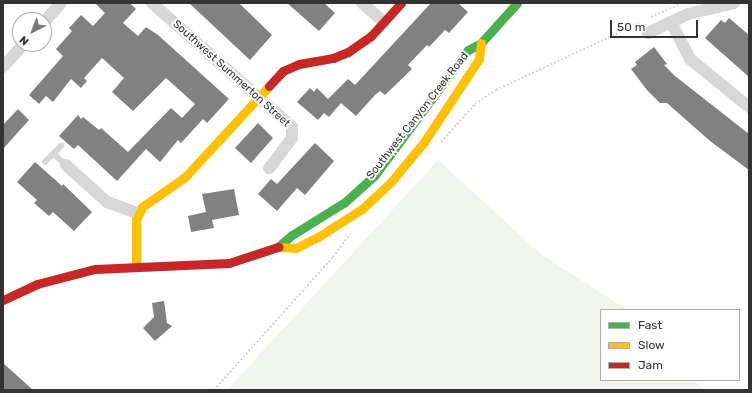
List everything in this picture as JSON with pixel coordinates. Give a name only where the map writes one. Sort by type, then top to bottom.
[{"type":"main road","points":[[136,266],[138,213],[147,203],[185,177],[258,96],[283,71],[299,64],[333,58],[348,52],[384,22],[401,3]]},
{"type":"main road","name":"Southwest Canyon Creek Road","points":[[278,247],[292,235],[345,202],[374,176],[468,50],[481,42],[517,3]]},
{"type":"main road","name":"Southwest Canyon Creek Road","points":[[3,300],[65,275],[95,269],[229,263],[278,247],[296,248],[349,218],[391,182],[424,142],[479,59],[481,42]]},
{"type":"street","points":[[52,13],[61,3]]},
{"type":"street","name":"Southwest Summerton Street","points":[[152,3],[292,127],[294,132],[287,147],[269,168]]},
{"type":"street","points":[[362,3],[384,22]]},
{"type":"street","points":[[648,33],[688,14],[734,3]]},
{"type":"street","points":[[671,22],[690,59],[749,107]]},
{"type":"street","points":[[3,67],[17,52]]},
{"type":"street","points":[[66,165],[107,202],[138,213]]},
{"type":"lane","points":[[45,162],[61,146]]},
{"type":"lane","points":[[54,154],[66,165]]},
{"type":"path","points":[[424,142],[442,142],[475,104],[496,90],[682,3]]},
{"type":"path","points":[[214,390],[344,244],[350,233],[349,218]]},
{"type":"shaded area","points":[[438,160],[542,255],[626,309],[600,309],[600,381],[695,381],[704,390],[227,390]]},
{"type":"building","points":[[95,3],[130,3],[136,9],[123,23],[138,36],[146,27],[158,35],[229,99],[207,123],[203,119],[181,143],[178,140],[160,162],[146,149],[117,181],[78,145],[74,149],[59,136],[78,115],[81,119],[83,117],[99,130],[101,128],[128,152],[171,108],[182,118],[195,104],[166,78],[133,111],[112,92],[124,78],[102,58],[84,78],[87,81],[81,88],[71,79],[53,102],[46,96],[39,104],[29,95],[63,56],[56,49],[72,31],[69,28],[81,15],[93,26],[105,13]]},
{"type":"building","points":[[189,3],[239,3],[272,35],[250,60]]},
{"type":"building","points":[[287,3],[324,3],[335,13],[319,31]]},
{"type":"building","points":[[431,3],[458,3],[468,12],[449,33],[445,30],[429,47],[427,45],[408,65],[412,69],[385,95],[380,91],[356,116],[341,103],[329,117],[324,113],[318,120],[297,102],[310,88],[314,92],[317,88],[328,99],[348,79],[355,85]]},
{"type":"building","points":[[729,18],[749,35],[749,77],[705,38],[721,20],[725,23]]},
{"type":"building","points":[[654,47],[667,64],[664,65],[675,76],[749,134],[749,170],[710,141],[667,103],[660,103],[647,90],[631,69],[637,65],[635,62]]},
{"type":"building","points":[[18,109],[29,120],[3,149],[3,125]]},
{"type":"building","points":[[258,123],[273,138],[251,163],[235,148]]},
{"type":"building","points":[[315,143],[334,161],[305,195],[297,188],[277,211],[258,194],[271,179],[277,184]]},
{"type":"building","points":[[35,162],[62,186],[63,184],[92,212],[74,231],[53,212],[49,216],[34,203],[37,200],[17,182]]},
{"type":"building","points":[[234,189],[239,215],[212,220],[214,228],[191,232],[188,216],[206,212],[202,194]]},
{"type":"building","points":[[164,301],[167,323],[172,326],[155,341],[143,328],[154,317],[152,303]]},
{"type":"building","points":[[3,363],[33,390],[3,390]]},
{"type":"traffic: fast","points":[[278,247],[292,235],[345,202],[374,176],[468,50],[481,43],[517,3]]},
{"type":"traffic: slow","points":[[278,247],[296,248],[318,237],[362,209],[391,182],[424,142],[479,59],[481,43]]},
{"type":"traffic: slow","points":[[136,266],[136,220],[142,207],[185,177],[269,86]]},
{"type":"traffic: jam","points":[[269,86],[283,71],[299,64],[333,58],[348,52],[371,36],[401,3]]},
{"type":"traffic: jam","points":[[3,300],[37,284],[95,269],[229,263],[278,247]]}]
